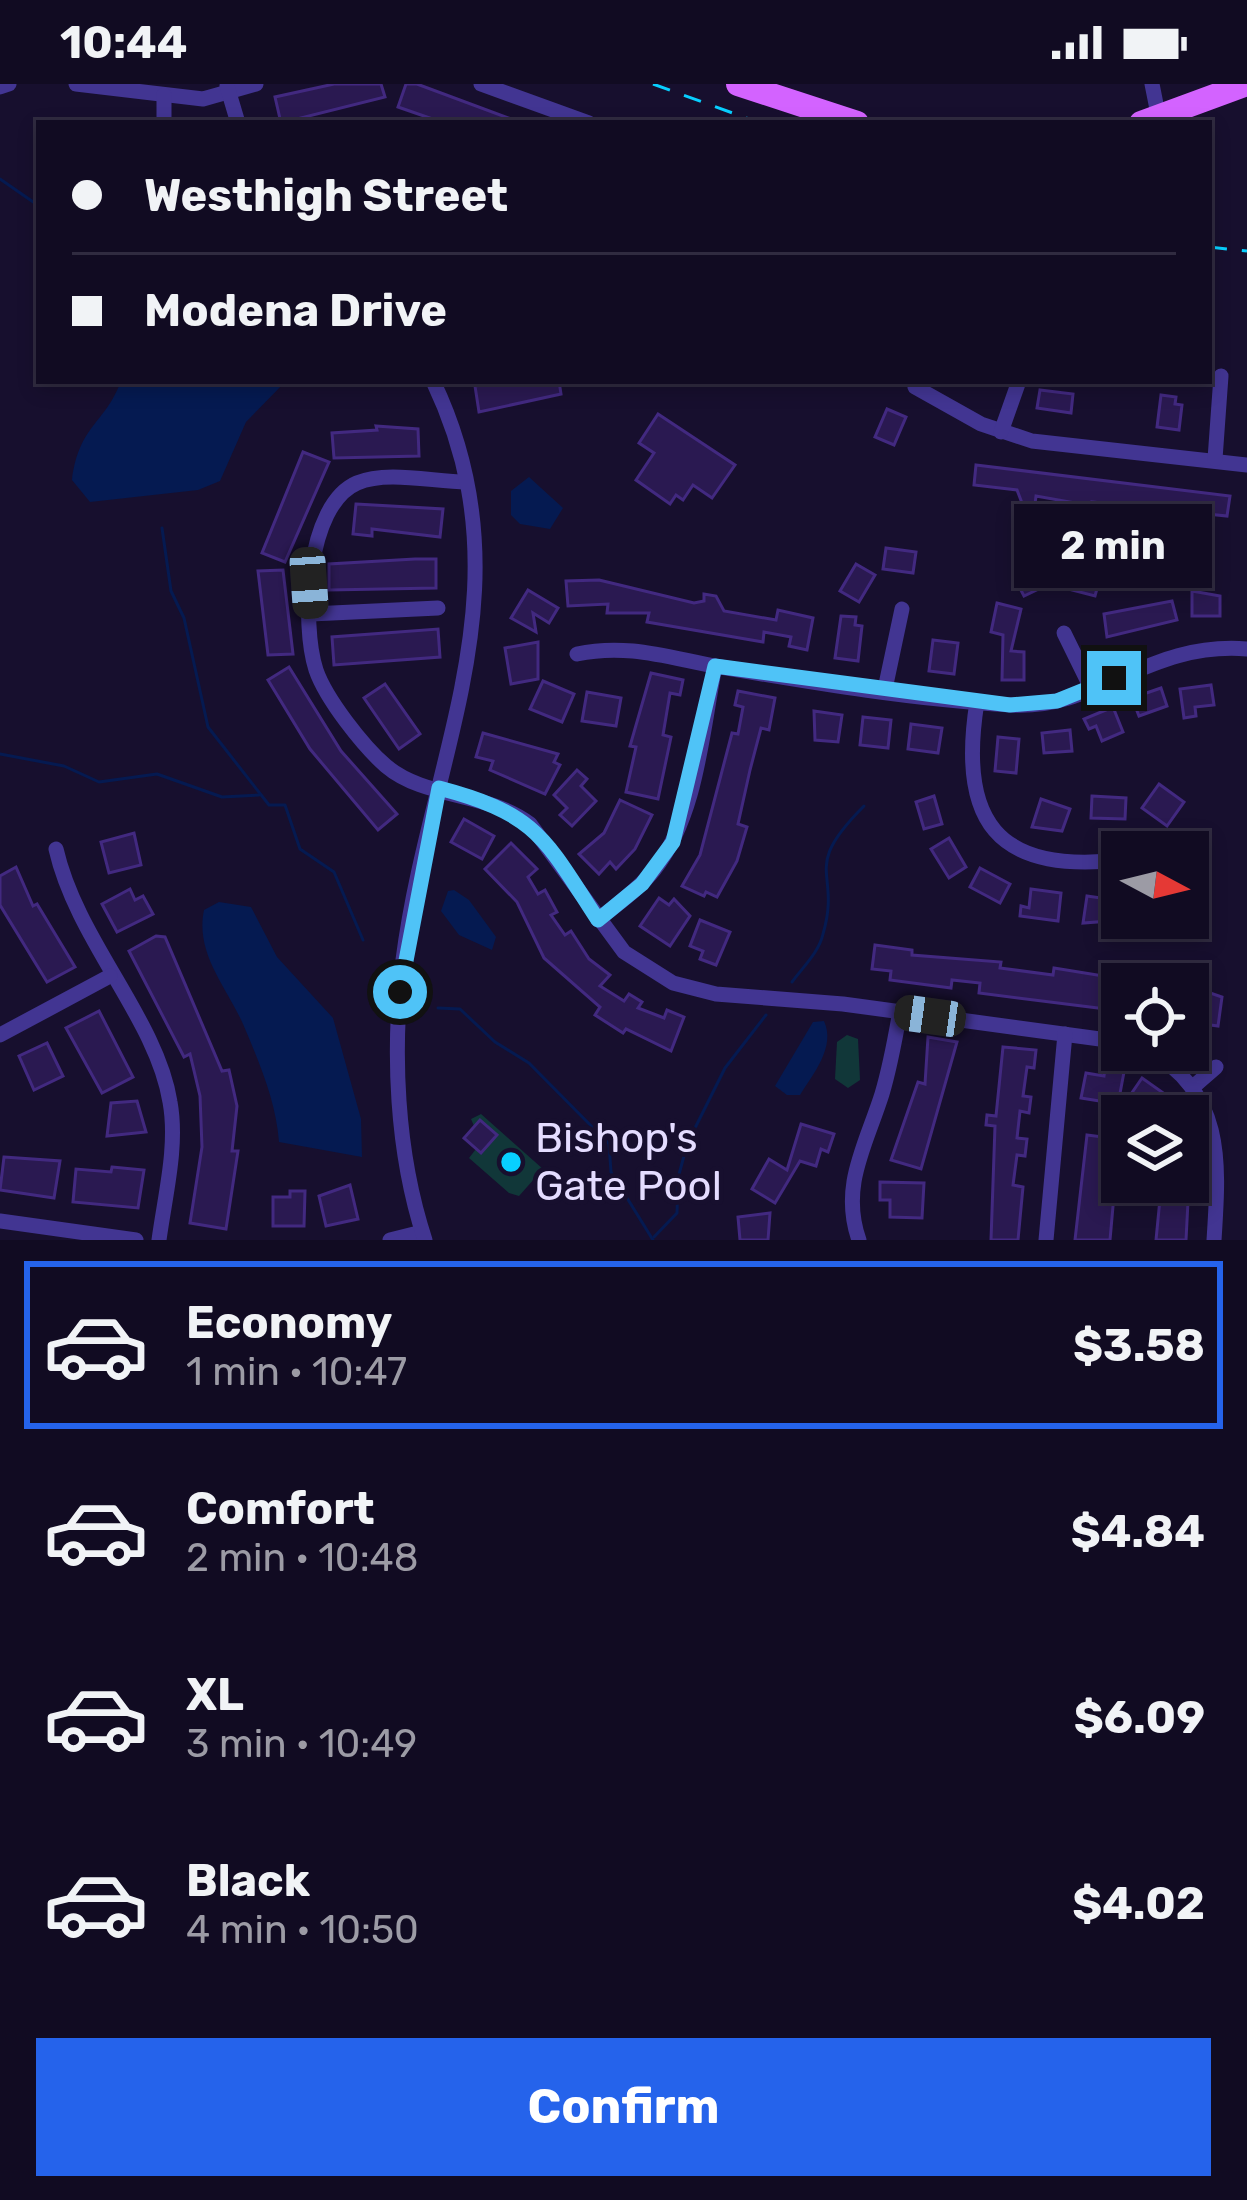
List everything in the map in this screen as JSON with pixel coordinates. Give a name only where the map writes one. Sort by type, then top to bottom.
[{"type":"main road","points":[[738,84],[848,120]]},
{"type":"main road","points":[[1153,120],[1247,84]]},
{"type":"street","points":[[0,87],[9,84]]},
{"type":"street","points":[[76,84],[203,99],[227,88],[256,84]]},
{"type":"street","points":[[481,84],[581,120]]},
{"type":"street","points":[[1150,120],[1152,84]]},
{"type":"street","points":[[227,88],[237,120]]},
{"type":"street","points":[[164,95],[164,120]]},
{"type":"street","points":[[1215,459],[1221,376]]},
{"type":"street","points":[[390,1240],[423,1236],[400,1108],[397,1021],[410,920],[474,634],[477,552],[466,482],[434,384]]},
{"type":"street","points":[[1001,432],[1018,384]]},
{"type":"street","points":[[915,387],[1001,432],[1060,447],[1247,465]]},
{"type":"street","points":[[466,482],[372,478],[352,484],[339,496],[317,541],[309,583],[316,670],[386,766],[482,799],[530,824],[598,920],[638,963],[694,990],[900,1011],[1101,1039]]},
{"type":"street","points":[[311,614],[438,608]]},
{"type":"street","points":[[885,689],[902,609]]},
{"type":"street","points":[[1064,634],[1091,688]]},
{"type":"street","points":[[577,654],[615,646],[715,666],[977,702],[1043,704],[1185,650],[1247,649]]},
{"type":"street","points":[[598,920],[642,884],[673,842],[715,666]]},
{"type":"street","points":[[977,702],[970,753],[972,783],[997,831],[1015,847],[1046,861],[1101,860]]},
{"type":"street","points":[[56,849],[70,900],[162,1069],[171,1105],[172,1145],[159,1240]]},
{"type":"street","points":[[0,1035],[110,976]]},
{"type":"street","points":[[860,1240],[851,1216],[854,1172],[891,1063],[900,1011]]},
{"type":"street","points":[[1046,1240],[1065,1034]]},
{"type":"street","points":[[1193,1087],[1216,1067]]},
{"type":"street","points":[[1174,1071],[1193,1087],[1218,1142],[1214,1240]]},
{"type":"street","points":[[0,1221],[136,1240]]},
{"type":"green space","points":[[847,1035],[858,1039],[860,1080],[848,1088],[835,1079],[837,1042]]},
{"type":"green space","points":[[481,1114],[543,1169],[519,1196],[509,1193],[469,1158],[476,1149],[464,1138],[474,1126],[471,1119]]},
{"type":"water","points":[[120,384],[283,384],[246,422],[220,481],[198,490],[90,502],[72,480],[75,462],[86,436]]},
{"type":"water","points":[[529,477],[563,508],[550,529],[520,524],[511,515],[511,491]]},
{"type":"water","points":[[448,891],[469,900],[496,937],[492,950],[459,935],[441,911]]},
{"type":"water","points":[[219,902],[251,907],[277,957],[333,1018],[361,1119],[362,1157],[279,1142],[261,1067],[204,941],[204,910]]},
{"type":"water","points":[[824,1021],[827,1041],[821,1060],[800,1095],[787,1095],[775,1086],[813,1022]]},
{"type":"building","points":[[334,84],[381,84],[385,97],[280,120],[275,97]]},
{"type":"building","points":[[406,84],[417,84],[514,120],[435,120],[398,107]]},
{"type":"building","points":[[559,384],[561,394],[479,412],[475,386]]},
{"type":"building","points":[[1040,390],[1073,394],[1071,413],[1037,408]]},
{"type":"building","points":[[1161,395],[1176,397],[1175,404],[1182,405],[1179,430],[1157,427]]},
{"type":"building","points":[[887,409],[906,417],[894,445],[875,437]]},
{"type":"building","points":[[658,414],[735,465],[712,498],[693,485],[683,500],[676,495],[670,504],[636,480],[654,453],[639,443]]},
{"type":"building","points":[[376,426],[418,429],[419,456],[334,458],[332,433],[377,430]]},
{"type":"building","points":[[303,452],[329,462],[285,562],[262,553]]},
{"type":"building","points":[[976,465],[1230,496],[1227,516],[1092,502],[1092,506],[1036,496],[1035,504],[1022,503],[1017,490],[974,485]]},
{"type":"building","points":[[356,504],[443,509],[440,537],[372,529],[372,536],[353,534]]},
{"type":"building","points":[[886,548],[916,552],[913,573],[883,569]]},
{"type":"building","points":[[436,559],[436,588],[329,590],[329,564]]},
{"type":"building","points":[[856,564],[875,575],[859,602],[840,591]]},
{"type":"building","points":[[1045,564],[1053,582],[1024,596],[1015,579]]},
{"type":"building","points":[[283,570],[293,654],[268,655],[258,571]]},
{"type":"building","points":[[1073,571],[1100,578],[1095,596],[1068,589]]},
{"type":"building","points":[[599,580],[694,603],[704,601],[704,594],[716,596],[724,611],[776,620],[778,610],[813,618],[807,650],[789,646],[791,637],[764,632],[763,642],[647,622],[649,613],[607,613],[608,604],[568,606],[566,581]]},
{"type":"building","points":[[528,590],[558,608],[549,623],[533,613],[536,632],[511,618]]},
{"type":"building","points":[[1192,591],[1220,596],[1220,616],[1192,616]]},
{"type":"building","points":[[1172,601],[1177,620],[1107,637],[1104,614]]},
{"type":"building","points":[[997,603],[1021,609],[1011,651],[1024,652],[1024,680],[1002,680],[1003,635],[991,632]]},
{"type":"building","points":[[841,616],[856,617],[855,625],[862,626],[858,661],[835,658]]},
{"type":"building","points":[[438,629],[440,657],[334,665],[332,637]]},
{"type":"building","points":[[933,640],[958,643],[954,674],[929,671]]},
{"type":"building","points":[[538,642],[538,679],[511,684],[505,648]]},
{"type":"building","points":[[289,667],[341,751],[397,814],[378,830],[310,749],[268,680]]},
{"type":"building","points":[[651,673],[683,680],[680,695],[670,693],[663,735],[671,737],[658,799],[626,792],[636,747],[630,746]]},
{"type":"building","points":[[543,681],[574,694],[562,722],[530,709]]},
{"type":"building","points":[[385,684],[420,734],[399,749],[364,698]]},
{"type":"building","points":[[1211,685],[1214,705],[1195,707],[1196,716],[1184,718],[1180,689]]},
{"type":"building","points":[[1161,688],[1167,706],[1139,716],[1132,698]]},
{"type":"building","points":[[738,691],[775,698],[769,730],[761,728],[750,770],[738,824],[747,827],[737,861],[717,897],[706,892],[704,896],[682,886],[700,855],[732,733],[738,734],[743,707],[735,705]]},
{"type":"building","points":[[587,692],[621,698],[616,726],[582,721]]},
{"type":"building","points":[[1113,707],[1123,732],[1102,741],[1096,726],[1089,729],[1084,719]]},
{"type":"building","points":[[814,711],[842,715],[838,742],[815,740]]},
{"type":"building","points":[[863,717],[891,720],[888,748],[860,745]]},
{"type":"building","points":[[911,724],[942,728],[938,753],[908,749]]},
{"type":"building","points":[[1070,730],[1072,751],[1044,753],[1042,733]]},
{"type":"building","points":[[483,733],[558,754],[554,762],[560,765],[545,794],[490,770],[493,761],[476,757]]},
{"type":"building","points":[[998,737],[1019,739],[1016,773],[995,771]]},
{"type":"building","points":[[577,770],[587,779],[581,786],[596,801],[572,826],[560,815],[567,808],[554,795]]},
{"type":"building","points":[[1159,784],[1184,802],[1167,826],[1142,808]]},
{"type":"building","points":[[934,796],[942,824],[924,829],[916,802]]},
{"type":"building","points":[[1092,796],[1126,798],[1125,819],[1091,818]]},
{"type":"building","points":[[1041,799],[1070,809],[1062,831],[1032,827]]},
{"type":"building","points":[[620,800],[652,815],[635,849],[616,869],[610,862],[599,874],[579,854],[604,833]]},
{"type":"building","points":[[464,819],[494,836],[482,859],[451,842]]},
{"type":"building","points":[[134,833],[141,865],[109,873],[101,842]]},
{"type":"building","points":[[949,838],[966,867],[949,878],[931,849]]},
{"type":"building","points":[[511,843],[537,869],[528,877],[538,894],[545,890],[557,912],[551,915],[565,935],[571,931],[589,959],[610,975],[600,986],[624,1001],[629,994],[642,1002],[638,1008],[664,1018],[667,1010],[684,1017],[671,1051],[626,1029],[623,1033],[595,1015],[600,1007],[544,958],[517,902],[485,869]]},
{"type":"building","points":[[16,867],[33,906],[37,904],[75,967],[47,982],[0,905],[0,876]]},
{"type":"building","points":[[980,868],[1010,884],[1000,903],[970,887]]},
{"type":"building","points":[[130,889],[135,900],[143,896],[153,914],[117,932],[102,904]]},
{"type":"building","points":[[1031,889],[1061,893],[1058,921],[1020,916],[1021,906],[1029,908]]},
{"type":"building","points":[[1087,896],[1101,898],[1101,922],[1083,923]]},
{"type":"building","points":[[659,898],[669,905],[674,899],[690,916],[670,946],[640,926]]},
{"type":"building","points":[[700,920],[730,932],[716,965],[700,959],[703,951],[690,946]]},
{"type":"building","points":[[156,936],[165,937],[222,1071],[229,1070],[237,1106],[232,1151],[238,1151],[226,1229],[190,1223],[202,1147],[200,1096],[190,1054],[184,1057],[129,951]]},
{"type":"building","points":[[875,945],[912,950],[912,955],[1001,962],[1000,968],[1053,975],[1054,968],[1101,976],[1101,1008],[979,993],[980,983],[952,980],[951,988],[890,980],[891,971],[872,969]]},
{"type":"building","points":[[1209,993],[1222,997],[1218,1026],[1209,1025]]},
{"type":"building","points":[[99,1011],[133,1077],[102,1093],[66,1028]]},
{"type":"building","points":[[928,1037],[957,1042],[921,1169],[891,1160],[918,1082],[925,1084]]},
{"type":"building","points":[[47,1043],[63,1076],[34,1090],[19,1056]]},
{"type":"building","points":[[1003,1047],[1036,1050],[1034,1068],[1027,1067],[1023,1096],[1031,1097],[1029,1113],[1020,1111],[1017,1138],[1027,1139],[1025,1156],[1017,1155],[1013,1185],[1023,1187],[1018,1240],[991,1240],[995,1126],[986,1125],[987,1115],[996,1116]]},
{"type":"building","points":[[1105,1071],[1124,1072],[1120,1095],[1101,1095],[1101,1101],[1081,1098],[1086,1073],[1104,1076]]},
{"type":"building","points":[[1142,1078],[1166,1095],[1130,1095]]},
{"type":"building","points":[[137,1101],[146,1132],[107,1136],[111,1103]]},
{"type":"building","points":[[480,1120],[497,1135],[481,1153],[464,1138]]},
{"type":"building","points":[[801,1124],[834,1134],[828,1152],[821,1149],[816,1166],[800,1161],[775,1203],[752,1189],[769,1159],[787,1170]]},
{"type":"building","points":[[1087,1135],[1101,1137],[1101,1203],[1113,1203],[1110,1240],[1075,1240]]},
{"type":"building","points":[[4,1157],[60,1161],[54,1198],[0,1190]]},
{"type":"building","points":[[112,1167],[144,1170],[138,1208],[73,1202],[76,1169],[111,1172]]},
{"type":"building","points":[[880,1182],[924,1183],[922,1218],[890,1217],[890,1200],[880,1200]]},
{"type":"building","points":[[350,1185],[358,1219],[326,1226],[319,1196]]},
{"type":"building","points":[[290,1191],[305,1191],[304,1226],[273,1226],[273,1197],[290,1197]]},
{"type":"building","points":[[1160,1203],[1188,1203],[1186,1240],[1156,1240]]},
{"type":"building","points":[[770,1213],[768,1240],[740,1240],[738,1217]]},
{"type":"waterway","points":[[0,179],[36,204]]},
{"type":"waterway","points":[[162,528],[171,591],[184,618],[208,727],[269,805],[285,805],[300,849],[334,872],[363,940]]},
{"type":"waterway","points":[[0,754],[64,766],[99,782],[157,774],[222,797],[259,795]]},
{"type":"waterway","points":[[792,982],[823,934],[828,913],[827,858],[844,827],[864,806]]},
{"type":"waterway","points":[[438,1008],[460,1009],[495,1042],[529,1063],[609,1144],[611,1172],[653,1240]]},
{"type":"waterway","points":[[691,1136],[725,1068],[766,1015]]},
{"type":"waterway","points":[[654,1237],[677,1213],[678,1178],[688,1141]]},
{"type":"railway","points":[[653,84],[752,120]]},
{"type":"railway","points":[[1212,247],[1247,251]]},
{"type":"place","name":"Bishop's Gate Pool","points":[[511,1162]]},
{"type":"route","points":[[400,992],[410,920],[439,788],[482,799],[530,824],[598,920],[642,884],[673,842],[692,778],[715,666],[1010,705],[1071,698],[1114,678]]}]
